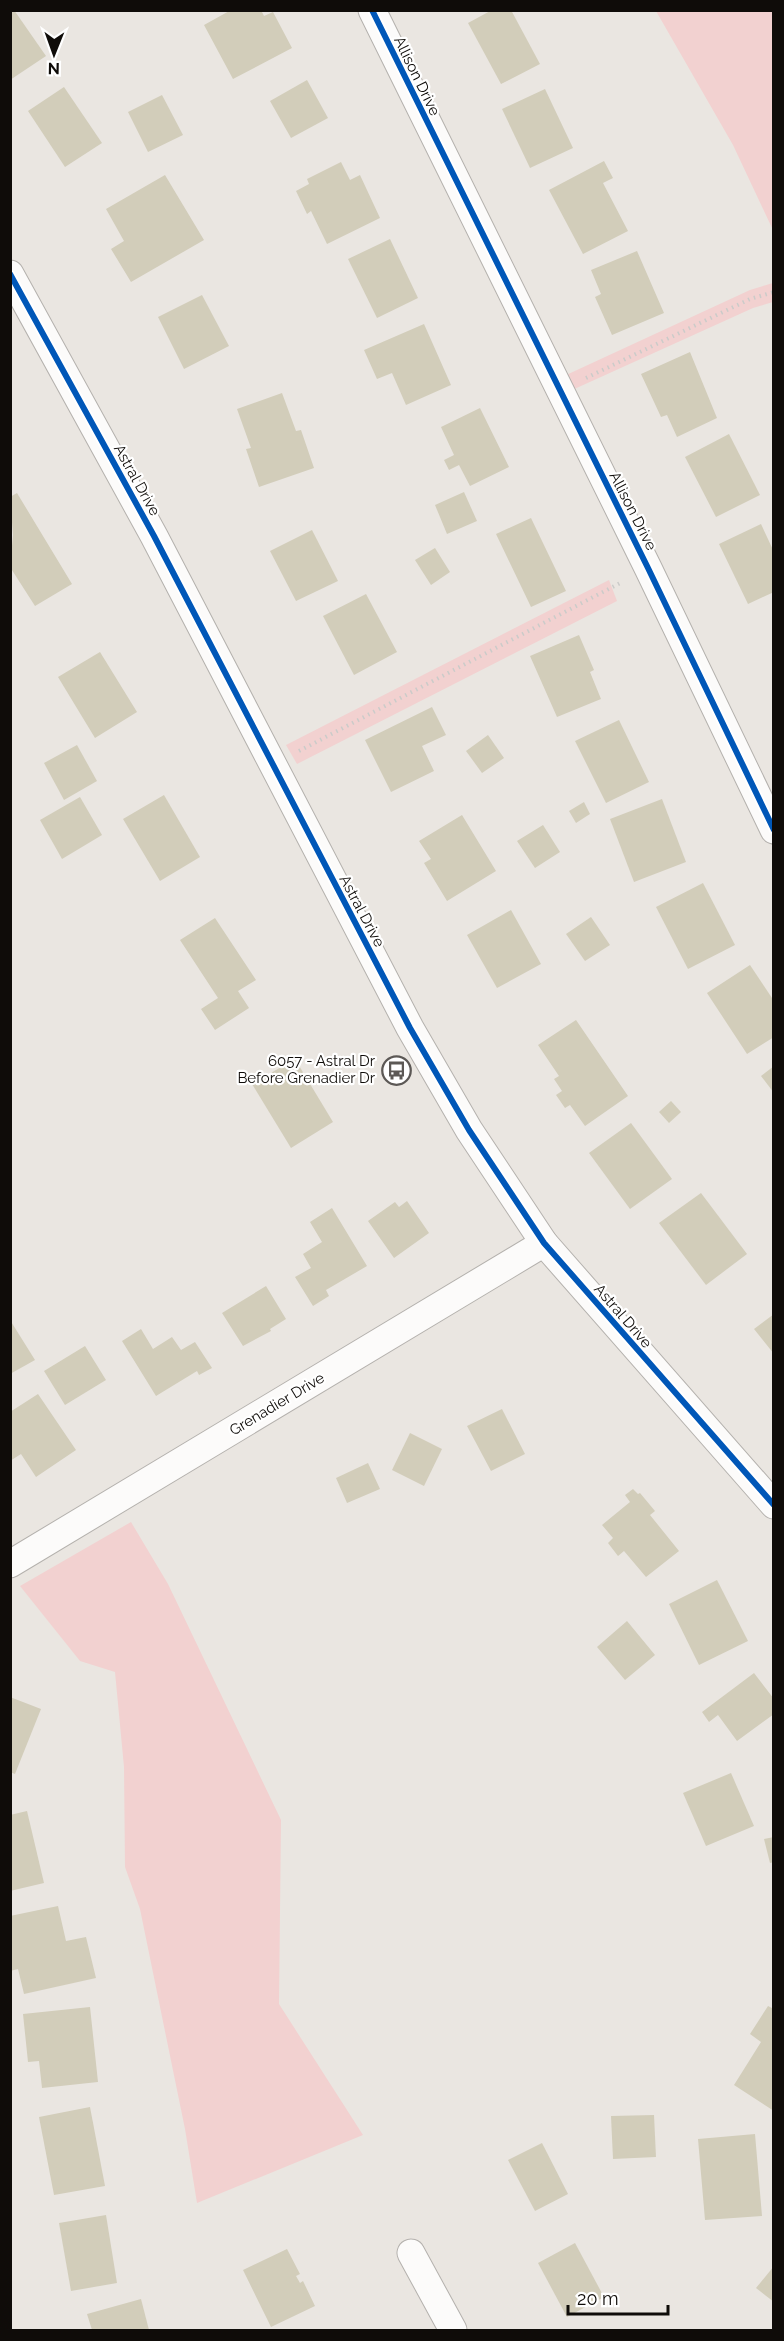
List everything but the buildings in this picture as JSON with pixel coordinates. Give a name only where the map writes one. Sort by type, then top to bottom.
[{"type":"street","name":"Allison Drive","points":[[372,10],[648,568],[760,807],[774,830]]},
{"type":"street","name":"Astral Drive","points":[[10,274],[154,536],[410,1028],[470,1130],[544,1243],[774,1505]]},
{"type":"street","name":"Grenadier Drive","points":[[10,1564],[544,1243]]},
{"type":"street","points":[[411,2253],[453,2331]]},
{"type":"path","points":[[559,392],[750,298],[774,292]]},
{"type":"path","points":[[272,766],[648,568]]},
{"type":"shaded area","points":[[656,11],[773,11],[773,230],[733,145]]},
{"type":"shaded area","points":[[773,283],[773,302],[753,308],[570,391],[564,376],[750,290]]},
{"type":"shaded area","points":[[609,580],[617,601],[297,764],[286,745]]},
{"type":"shaded area","points":[[131,1522],[168,1584],[281,1820],[279,2004],[363,2135],[197,2203],[185,2129],[140,1909],[125,1867],[124,1767],[115,1672],[80,1661],[20,1586]]},
{"type":"cycle path","points":[[372,10],[648,568],[774,830]]},
{"type":"cycle path","points":[[10,274],[154,536],[410,1028],[469,1130],[544,1243],[774,1505]]},
{"type":"place","name":"6057 - Astral Dr Before Grenadier Dr","points":[[396,1070]]}]
